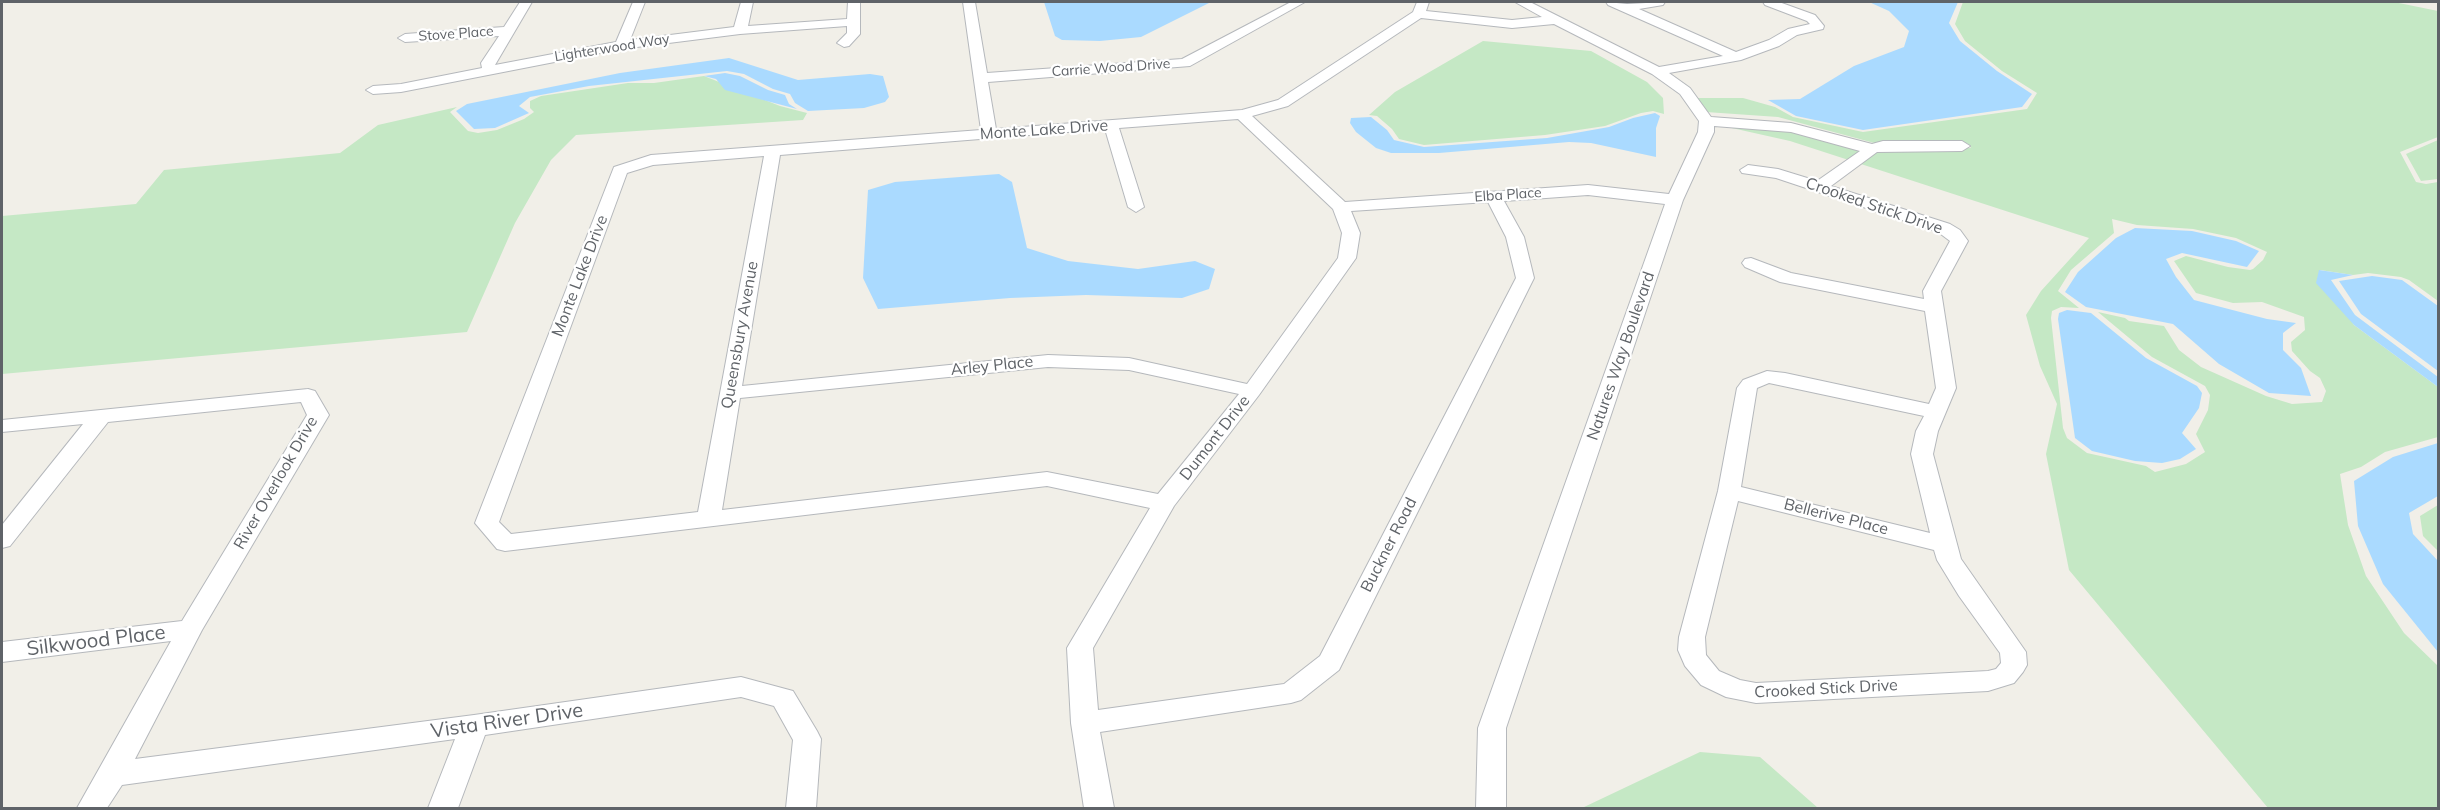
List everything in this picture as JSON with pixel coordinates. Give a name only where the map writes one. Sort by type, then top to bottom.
[{"type":"street","points":[[489,69],[488,63],[526,2]]},
{"type":"street","points":[[621,45],[639,2]]},
{"type":"street","points":[[740,30],[747,2]]},
{"type":"street","points":[[844,44],[853,34],[854,2]]},
{"type":"street","points":[[969,2],[989,134]]},
{"type":"street","name":"Carrie Wood Drive","points":[[980,78],[1185,63],[1299,2]]},
{"type":"street","points":[[1521,2],[1657,71],[1685,91],[1703,118],[1744,120],[1791,128],[1875,148],[1962,146]]},
{"type":"street","points":[[1611,2],[1736,57]]},
{"type":"street","points":[[1625,8],[1659,2]]},
{"type":"street","points":[[1657,71],[1736,57],[1774,43],[1793,32],[1818,26],[1811,18],[1769,2]]},
{"type":"street","points":[[1421,8],[1512,24],[1556,20]]},
{"type":"street","name":"Monte Lake Drive","points":[[1164,503],[1047,479],[505,543],[487,523],[620,170],[651,160],[1242,114],[1283,103],[1421,8]]},
{"type":"street","name":"Lighterwood Way","points":[[373,90],[400,88],[621,45],[740,30],[853,22]]},
{"type":"street","name":"Stove Place","points":[[405,38],[507,31]]},
{"type":"street","name":"Dumont Drive","points":[[1099,808],[1085,723],[1080,648],[1164,503],[1252,391],[1347,258],[1351,232],[1341,207],[1242,114]]},
{"type":"street","name":"Natures Way Boulevard","points":[[1491,808],[1491,728],[1675,200],[1706,132],[1703,118]]},
{"type":"street","points":[[1111,125],[1136,207]]},
{"type":"street","points":[[1819,187],[1875,148]]},
{"type":"street","name":"Queensbury Avenue","points":[[709,518],[773,151]]},
{"type":"street","name":"Crooked Stick Drive","points":[[1748,170],[1778,174],[1944,228],[1954,234],[1959,244],[1932,291],[1946,388],[1936,412],[1925,438],[1922,454],[1944,544],[1955,572],[2013,652],[2014,665],[2005,676],[1988,681],[1744,692],[1726,687],[1710,678],[1697,665],[1691,650],[1729,491],[1747,388],[1760,379],[1775,377],[1802,381],[1936,412]]},
{"type":"street","name":"Elba Place","points":[[1341,207],[1588,190],[1675,200]]},
{"type":"street","name":"Buckner Road","points":[[1085,723],[1292,693],[1330,663],[1525,278],[1515,237],[1493,195]]},
{"type":"street","points":[[1750,263],[1786,278],[1934,307]]},
{"type":"street","name":"Arley Place","points":[[730,393],[1048,361],[1129,364],[1252,391]]},
{"type":"street","name":"River Overlook Drive","points":[[2,426],[308,395],[318,415],[190,629],[113,774],[92,808]]},
{"type":"street","points":[[2,540],[101,416]]},
{"type":"street","name":"Bellerive Place","points":[[1729,491],[1944,544]]},
{"type":"street","name":"Silkwood Place","points":[[2,652],[190,629]]},
{"type":"street","name":"Vista River Drive","points":[[113,774],[474,726],[741,687],[783,698],[807,739],[801,808]]},
{"type":"street","points":[[443,808],[474,726]]},
{"type":"green space","points":[[1963,2],[2394,2],[2438,11],[2438,137],[2400,152],[2416,182],[2426,184],[2438,182],[2438,301],[2409,280],[2401,277],[2368,273],[2353,275],[2320,270],[2354,325],[2438,387],[2438,437],[2385,452],[2361,467],[2340,474],[2348,525],[2366,576],[2404,633],[2438,666],[2438,808],[2268,808],[2069,570],[2046,454],[2057,404],[2040,366],[2026,315],[2041,291],[2089,238],[1790,141],[1714,124],[1790,130],[1875,153],[1887,149],[1971,148],[1967,143],[1878,144],[1778,117],[1706,112],[1696,98],[1743,98],[1775,107],[1793,117],[1863,132],[2027,109],[2037,93],[2002,71],[1965,41],[1955,24]],"holes":[[[2112,219],[2137,225],[2193,229],[2236,238],[2267,252],[2263,260],[2250,270],[2186,256],[2174,261],[2196,293],[2233,303],[2262,302],[2304,317],[2305,330],[2291,342],[2292,351],[2310,371],[2320,378],[2326,391],[2322,402],[2292,404],[2266,396],[2201,367],[2179,350],[2164,326],[2129,321],[2098,312],[2152,357],[2205,386],[2210,395],[2208,410],[2196,434],[2205,452],[2186,464],[2155,472],[2146,466],[2087,453],[2067,438],[2063,428],[2051,318],[2052,311],[2061,307],[2079,308],[2058,291],[2071,270],[2114,233]]]},
{"type":"green space","points":[[1483,41],[1591,51],[1647,82],[1663,98],[1664,114],[1653,111],[1641,113],[1605,126],[1545,135],[1424,145],[1399,139],[1392,129],[1377,116],[1369,115],[1395,92]]},
{"type":"green space","points":[[704,76],[780,106],[807,113],[803,120],[576,135],[551,160],[515,223],[467,332],[2,374],[2,216],[136,204],[164,170],[340,153],[378,125],[457,107],[450,112],[468,131],[478,133],[497,130],[524,119],[534,112],[530,108],[530,101],[541,96],[628,83],[654,83]]},
{"type":"green space","points":[[2438,140],[2438,179],[2421,181],[2406,154]]},
{"type":"green space","points":[[2438,505],[2438,551],[2423,536],[2420,516]]},
{"type":"green space","points":[[1700,752],[1760,757],[1818,808],[1582,808]]},
{"type":"water","points":[[1044,2],[1211,2],[1141,37],[1100,41],[1062,40],[1055,36]]},
{"type":"water","points":[[1869,2],[1958,2],[1949,23],[1960,41],[1997,71],[2032,94],[2022,107],[1863,130],[1796,116],[1768,100],[1800,99],[1854,66],[1904,47],[1909,31],[1889,11]]},
{"type":"water","points":[[729,58],[798,80],[870,74],[883,76],[889,97],[885,102],[864,108],[808,111],[795,103],[790,94],[773,89],[744,74],[727,71],[589,86],[530,97],[519,106],[529,113],[495,128],[474,129],[456,111],[467,104],[620,73]]},
{"type":"water","points":[[725,73],[740,76],[768,90],[785,95],[789,104],[797,109],[725,90],[716,79],[704,76]]},
{"type":"water","points":[[1655,113],[1660,116],[1656,128],[1656,157],[1591,143],[1569,142],[1439,153],[1391,153],[1376,148],[1356,132],[1350,123],[1351,118],[1371,117],[1387,130],[1394,140],[1424,147],[1547,138],[1609,127]]},
{"type":"water","points":[[999,174],[1012,182],[1027,248],[1068,261],[1138,269],[1195,261],[1215,269],[1209,289],[1182,298],[1086,295],[1010,298],[878,309],[863,278],[868,190],[895,182]]},
{"type":"water","points":[[2135,228],[2192,231],[2236,241],[2259,251],[2247,267],[2182,253],[2166,259],[2176,277],[2194,300],[2267,319],[2296,323],[2283,333],[2283,350],[2301,368],[2311,396],[2269,393],[2219,364],[2173,324],[2086,307],[2065,292],[2078,272],[2116,238]]},
{"type":"water","points":[[2319,270],[2353,275],[2331,280],[2355,315],[2438,377],[2438,387],[2354,325],[2316,283]]},
{"type":"water","points":[[2372,276],[2402,280],[2438,306],[2438,371],[2361,314],[2339,281]]},
{"type":"water","points":[[2067,310],[2091,313],[2146,358],[2197,386],[2202,393],[2199,408],[2182,433],[2196,449],[2180,459],[2162,463],[2135,461],[2092,451],[2075,438],[2058,319],[2059,313]]},
{"type":"water","points":[[2438,443],[2438,496],[2409,513],[2413,534],[2438,561],[2438,652],[2383,584],[2358,526],[2354,481],[2393,457]]}]
